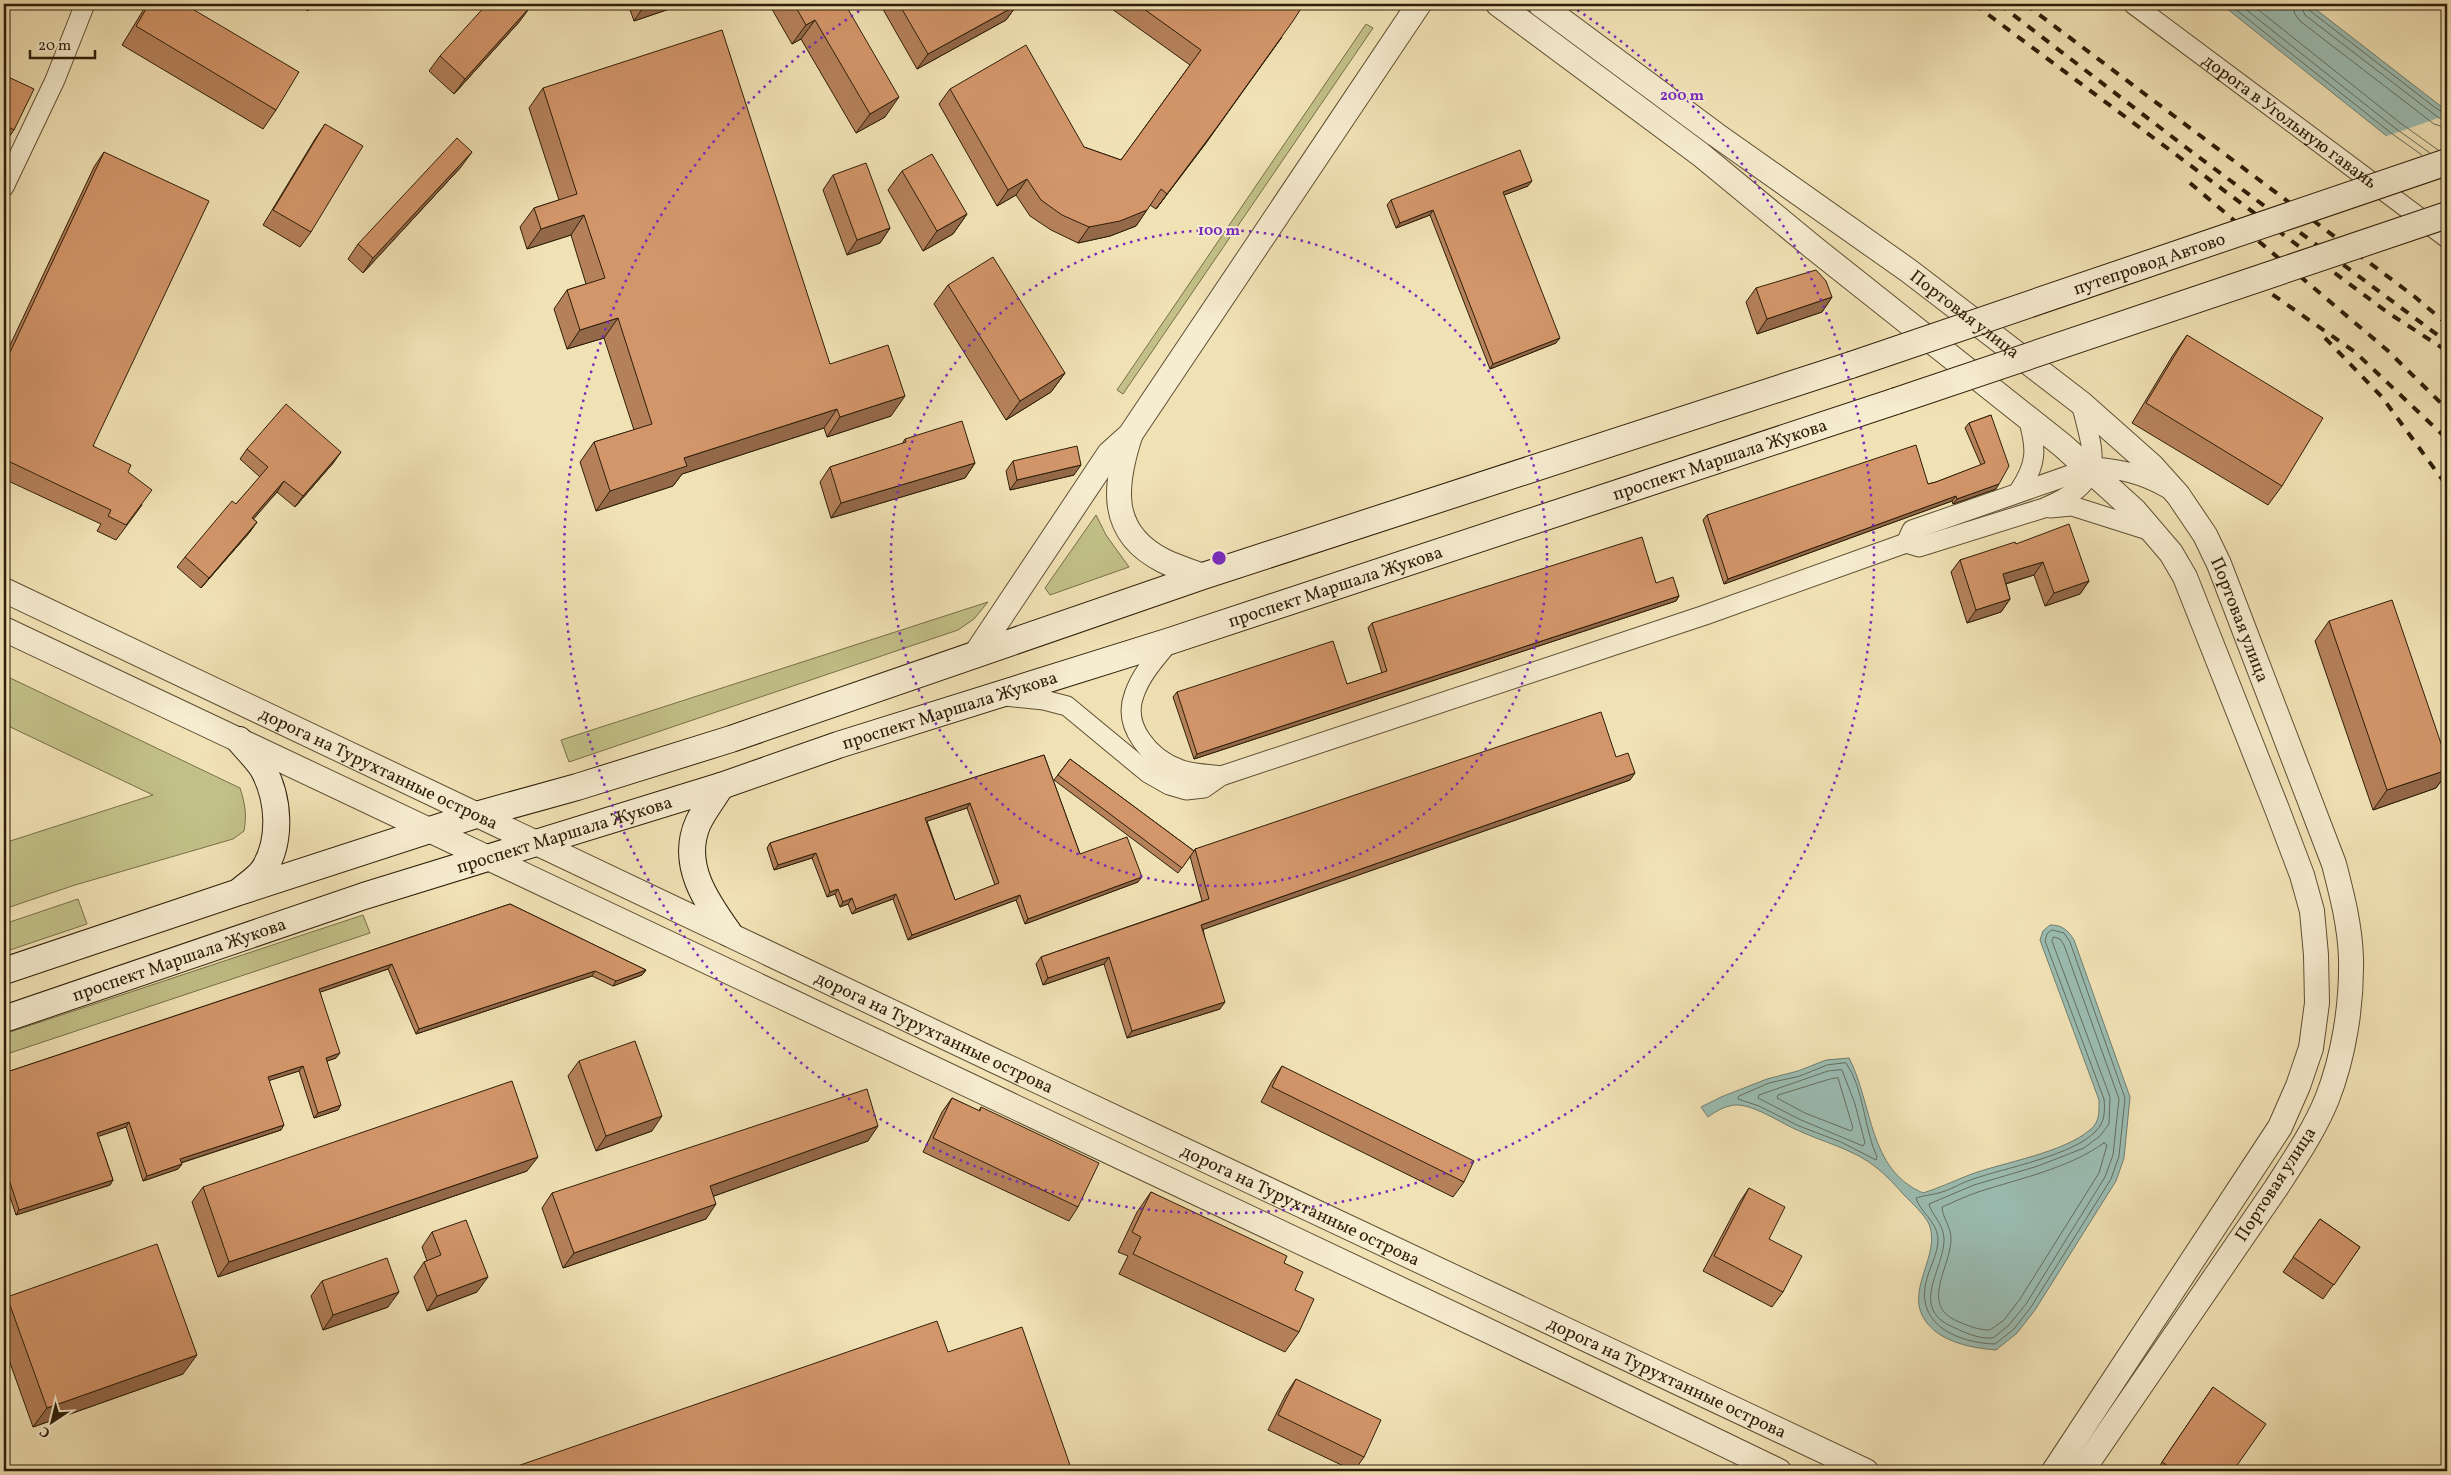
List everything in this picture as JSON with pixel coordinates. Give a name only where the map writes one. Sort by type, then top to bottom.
[{"type":"main road","name":"путепровод Автово","points":[[1203,576],[1851,364],[2447,162]]},
{"type":"main road","name":"проспект Маршала Жукова","points":[[4,1019],[364,896],[721,786],[838,746],[1170,641],[1896,401],[2447,215]]},
{"type":"main road","points":[[4,971],[238,892],[350,858],[476,815],[583,785],[731,739],[1203,576]]},
{"type":"main road","points":[[238,740],[263,768],[273,792],[277,820],[274,844],[264,870],[238,892]]},
{"type":"main road","points":[[721,786],[698,821],[692,839],[693,866],[703,895],[729,934]]},
{"type":"street","points":[[4,187],[55,80],[85,4]]},
{"type":"street","points":[[975,655],[1109,454],[1130,435],[1419,4]]},
{"type":"street","name":"Портовая улица","points":[[1498,4],[1700,154],[2091,469],[2135,511],[2171,553],[2197,604],[2302,874],[2312,911],[2316,955],[2317,1003],[2311,1048],[2298,1086],[2280,1127],[2054,1471]]},
{"type":"street","name":"Портовая улица","points":[[1540,4],[1716,134],[1909,271],[2081,404],[2152,466],[2178,495],[2205,535],[2219,564],[2334,864],[2345,908],[2351,957],[2348,1010],[2340,1058],[2327,1099],[2305,1143],[2082,1471]]},
{"type":"street","name":"дорога в Угольную гавань","points":[[2133,4],[2447,238]]},
{"type":"street","points":[[999,696],[1044,700],[1067,706],[1148,773],[1169,785],[1186,790],[1204,788],[1221,776],[1705,615],[1906,543],[1919,546],[2062,501],[2076,490],[2091,469],[2093,444],[2081,404]]},
{"type":"street","points":[[2019,492],[2029,477],[2034,461],[2035,443],[2028,418]]},
{"type":"street","points":[[1130,435],[1118,481],[1118,502],[1123,522],[1139,544],[1163,561],[1203,576]]},
{"type":"street","points":[[1906,543],[1912,530],[2091,469],[2120,468],[2147,476],[2178,495]]},
{"type":"street","points":[[2044,508],[2072,506],[2154,532]]},
{"type":"street","name":"дорога на Турухтанные острова","points":[[4,590],[535,843],[1866,1471]]},
{"type":"street","name":"дорога на Турухтанные острова","points":[[4,629],[1495,1334],[1779,1471]]},
{"type":"street","points":[[1170,641],[1144,675],[1133,697],[1131,715],[1136,732],[1147,749],[1164,763],[1181,770],[1221,776]]},
{"type":"shaded area","points":[[1366,24],[1373,28],[1123,394],[1117,390]]},
{"type":"shaded area","points":[[1096,515],[1106,535],[1129,567],[1050,595],[1045,588]]},
{"type":"shaded area","points":[[988,602],[974,619],[958,630],[569,762],[561,740]]},
{"type":"shaded area","points":[[4,675],[240,788],[245,809],[244,831],[233,839],[75,885],[4,909],[4,843],[153,795],[4,724]]},
{"type":"shaded area","points":[[78,899],[87,924],[4,952],[4,924]]},
{"type":"shaded area","points":[[363,915],[370,933],[4,1055],[4,1034]]},
{"type":"water","points":[[2221,4],[2309,4],[2447,111],[2447,179],[2388,137]]},
{"type":"water","points":[[2050,925],[2064,929],[2074,940],[2130,1097],[2124,1158],[2116,1181],[2035,1310],[2017,1333],[1996,1350],[1978,1348],[1950,1340],[1941,1335],[1927,1323],[1920,1311],[1920,1286],[1931,1249],[1932,1236],[1929,1224],[1918,1209],[1881,1171],[1868,1161],[1848,1151],[1805,1134],[1750,1107],[1735,1105],[1721,1109],[1708,1117],[1701,1107],[1767,1079],[1798,1071],[1826,1060],[1849,1058],[1857,1076],[1874,1134],[1882,1152],[1892,1169],[1905,1182],[1923,1193],[1983,1170],[2050,1151],[2079,1137],[2096,1123],[2099,1100],[2040,940],[2043,931]]},
{"type":"pier","points":[[2447,115],[2447,182],[2384,137]]},
{"type":"building","points":[[149,4],[184,4],[299,72],[276,110],[136,26]]},
{"type":"building","points":[[487,4],[528,4],[531,6],[465,79],[440,56]]},
{"type":"building","points":[[794,4],[845,4],[899,97],[870,114],[815,20],[806,25]]},
{"type":"building","points":[[899,4],[1016,4],[1017,5],[928,54]]},
{"type":"building","points":[[1137,4],[1304,4],[1167,194],[1161,189],[1147,210],[1120,221],[1089,227],[1062,215],[1041,200],[1027,179],[1008,190],[950,89],[1026,45],[1084,147],[1121,160],[1201,50]]},
{"type":"building","points":[[722,30],[830,364],[888,345],[905,396],[840,417],[837,409],[684,458],[687,466],[610,491],[594,442],[652,424],[618,318],[580,330],[567,290],[605,278],[584,215],[541,229],[534,208],[577,194],[543,88]]},
{"type":"building","points":[[4,75],[34,89],[14,130],[4,125]]},
{"type":"building","points":[[325,124],[363,146],[311,232],[273,210]]},
{"type":"building","points":[[457,138],[472,152],[373,258],[358,244]]},
{"type":"building","points":[[1520,150],[1532,181],[1503,192],[1560,338],[1493,364],[1433,210],[1400,223],[1391,200]]},
{"type":"building","points":[[104,152],[209,201],[93,446],[131,465],[128,472],[152,490],[126,525],[108,516],[111,510],[4,459],[4,365]]},
{"type":"building","points":[[932,154],[967,214],[937,231],[902,171]]},
{"type":"building","points":[[866,163],[890,228],[857,240],[833,175]]},
{"type":"building","points":[[993,257],[1065,373],[1020,401],[948,285]]},
{"type":"building","points":[[1816,270],[1826,281],[1832,297],[1767,319],[1756,288]]},
{"type":"building","points":[[2187,335],[2323,418],[2282,486],[2146,403]]},
{"type":"building","points":[[286,404],[341,452],[303,496],[284,481],[252,518],[257,522],[209,578],[185,557],[232,501],[236,504],[268,467],[247,449]]},
{"type":"building","points":[[1991,415],[2009,466],[1999,484],[1957,499],[1956,496],[1728,579],[1707,515],[1916,445],[1928,484],[1936,482],[1985,463],[1969,423]]},
{"type":"building","points":[[962,421],[975,463],[841,503],[830,467],[906,442],[905,439]]},
{"type":"building","points":[[1077,446],[1081,465],[1017,480],[1013,461]]},
{"type":"building","points":[[2069,524],[2089,581],[2054,593],[2043,562],[2003,574],[2010,599],[1976,610],[1960,560],[2015,542],[2016,544]]},
{"type":"building","points":[[1642,537],[1656,583],[1673,577],[1679,596],[1197,754],[1177,692],[1333,641],[1347,684],[1387,671],[1372,623]]},
{"type":"building","points":[[2392,600],[2447,761],[2447,770],[2387,790],[2329,621]]},
{"type":"building","points":[[1601,712],[1616,757],[1628,753],[1635,773],[1201,925],[1225,1002],[1132,1031],[1109,957],[1048,978],[1041,957],[1209,899],[1195,849]]},
{"type":"building","points":[[1044,755],[1080,854],[1127,837],[1142,877],[1028,919],[1020,895],[912,935],[896,894],[856,909],[852,898],[843,902],[838,889],[830,892],[816,853],[778,865],[770,843]],"holes":[[[970,803],[999,883],[955,900],[925,818]]]},
{"type":"building","points":[[1070,759],[1194,851],[1182,868],[1058,775]]},
{"type":"building","points":[[510,904],[646,970],[616,981],[595,971],[419,1029],[392,964],[319,989],[340,1053],[326,1058],[341,1105],[318,1113],[303,1066],[268,1077],[284,1125],[180,1159],[182,1164],[147,1176],[129,1122],[97,1133],[113,1180],[19,1210],[4,1164],[4,1073]]},
{"type":"building","points":[[635,1041],[662,1116],[606,1136],[579,1061]]},
{"type":"building","points":[[1282,1066],[1474,1161],[1464,1182],[1272,1087]]},
{"type":"building","points":[[512,1081],[538,1157],[229,1262],[203,1187]]},
{"type":"building","points":[[867,1089],[878,1126],[710,1186],[716,1204],[574,1253],[552,1193]]},
{"type":"building","points":[[952,1098],[980,1111],[981,1107],[1099,1163],[1078,1207],[933,1138]]},
{"type":"building","points":[[1749,1188],[1785,1207],[1769,1239],[1802,1256],[1783,1292],[1714,1256]]},
{"type":"building","points":[[1151,1192],[1287,1256],[1284,1263],[1303,1272],[1295,1290],[1314,1299],[1299,1332],[1133,1254],[1141,1237],[1132,1232]]},
{"type":"building","points":[[2320,1219],[2360,1247],[2334,1285],[2293,1257]]},
{"type":"building","points":[[466,1220],[488,1277],[437,1296],[424,1262],[441,1255],[432,1232]]},
{"type":"building","points":[[157,1244],[197,1355],[47,1408],[7,1297]]},
{"type":"building","points":[[387,1258],[399,1292],[333,1315],[322,1281]]},
{"type":"building","points":[[937,1321],[948,1352],[1022,1327],[1072,1471],[503,1471]]},
{"type":"building","points":[[1296,1379],[1381,1420],[1364,1457],[1278,1415]]},
{"type":"building","points":[[2213,1387],[2266,1424],[2233,1471],[2176,1471],[2162,1462]]},
{"type":"railway","points":[[1974,4],[2387,312],[2447,351]]},
{"type":"railway","points":[[1999,4],[2188,149],[2447,342]]},
{"type":"railway","points":[[2025,4],[2415,297],[2447,324]]},
{"type":"railway","points":[[2190,183],[2387,350],[2447,409]]},
{"type":"railway","points":[[2243,274],[2355,352],[2447,439]]},
{"type":"railway","points":[[2325,338],[2382,397],[2447,486]]}]
